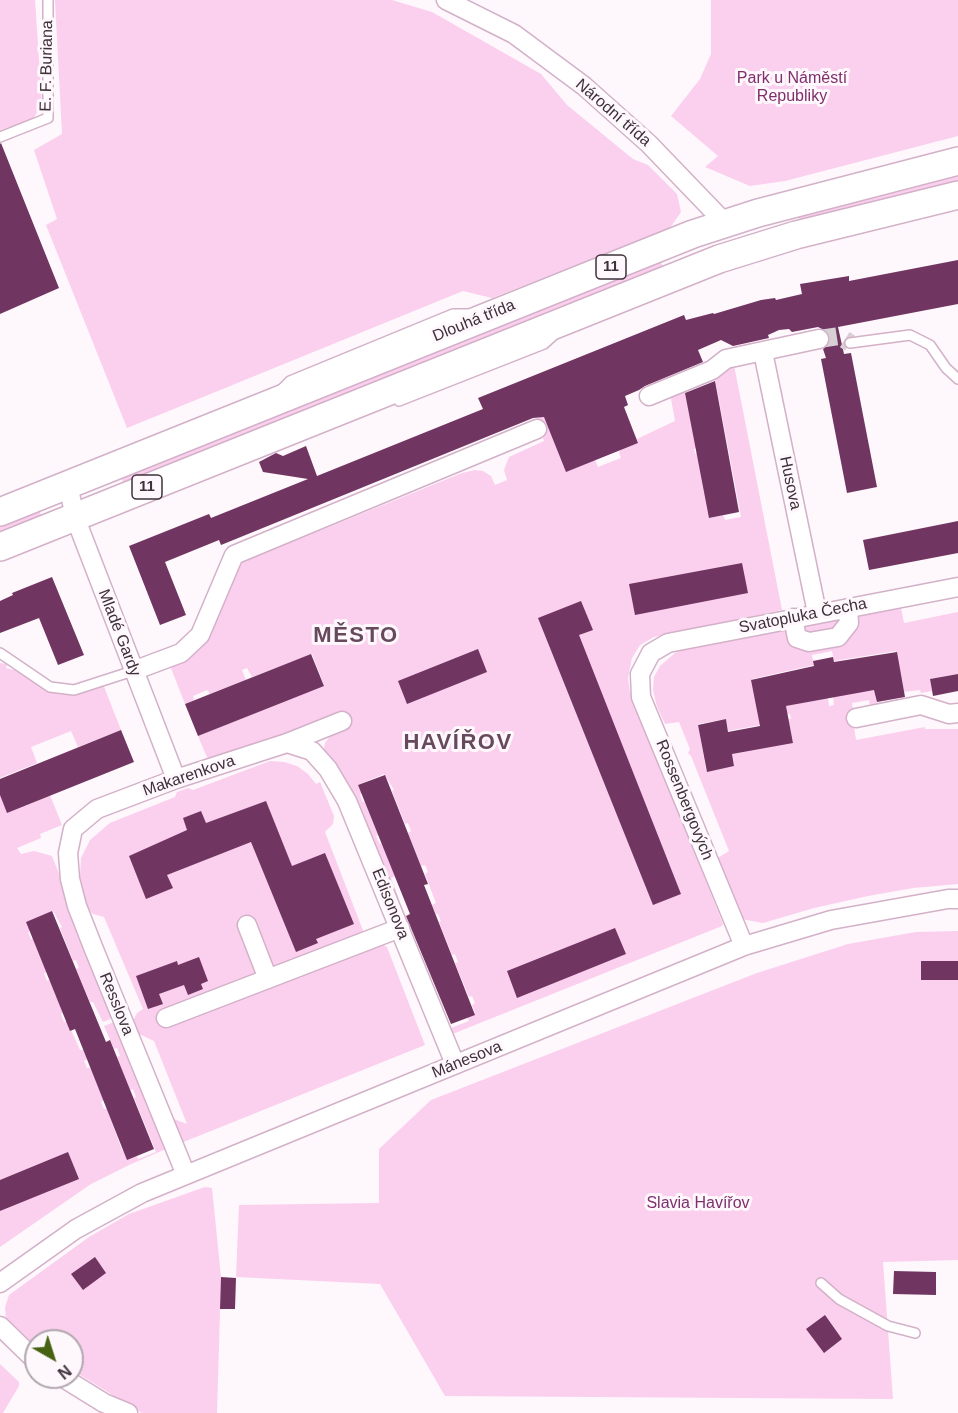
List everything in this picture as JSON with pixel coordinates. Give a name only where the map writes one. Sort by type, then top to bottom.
[{"type":"main road","name":"Dlouhá třída","points":[[0,512],[268,403],[725,223],[958,161]]},
{"type":"main road","name":"11","points":[[765,244],[958,195]]},
{"type":"main road","name":"Národní třída","points":[[725,223],[765,244]]},
{"type":"main road","name":"Dlouhá třída","points":[[0,547],[305,429],[710,262],[765,244]]},
{"type":"street","name":"Národní třída","points":[[446,0],[514,34],[584,86],[649,144],[725,223]]},
{"type":"street","points":[[649,396],[712,370],[726,359],[819,339]]},
{"type":"street","name":"Husova","points":[[763,352],[817,614]]},
{"type":"street","points":[[133,671],[181,653],[200,635],[234,555],[537,429]]},
{"type":"street","name":"Mladé Gardy","points":[[68,485],[75,517],[176,779]]},
{"type":"street","name":"Svatopluka Čecha","points":[[651,653],[668,643],[958,587]]},
{"type":"street","points":[[793,618],[797,638],[809,642],[838,637],[849,623],[848,608]]},
{"type":"street","name":"Rossenbergových","points":[[651,653],[640,674],[641,697],[744,946]]},
{"type":"street","points":[[856,718],[921,705],[949,714],[958,713]]},
{"type":"street","name":"Makarenkova","points":[[73,829],[97,809],[176,779],[287,743],[342,721]]},
{"type":"street","name":"Edisonova","points":[[287,743],[312,751],[328,769],[347,801],[455,1064]]},
{"type":"street","name":"Resslova","points":[[73,829],[68,852],[70,879],[77,906],[186,1175]]},
{"type":"street","name":"Mánesova","points":[[0,1283],[76,1229],[142,1192],[744,946],[831,920],[958,899]]},
{"type":"street","points":[[247,925],[268,979]]},
{"type":"street","points":[[166,1018],[400,928]]},
{"type":"street","points":[[0,1326],[24,1349]]},
{"type":"street","points":[[83,1389],[128,1413]]},
{"type":"lane","name":"E. F. Buriana","points":[[0,138],[48,118],[48,0]]},
{"type":"lane","points":[[391,405],[544,344],[570,318]]},
{"type":"lane","points":[[850,343],[910,335],[930,345],[946,368],[958,379]]},
{"type":"lane","points":[[0,653],[50,687],[74,690],[133,671]]},
{"type":"lane","points":[[821,1282],[839,1299],[888,1326],[915,1333]]},
{"type":"green space","points":[[0,0],[35,0],[42,104],[33,119],[0,130]]},
{"type":"green space","points":[[55,0],[392,0],[432,12],[541,74],[567,105],[633,159],[648,165],[677,194],[681,212],[670,228],[492,298],[463,291],[127,428],[46,225],[57,219],[34,150],[62,134]]},
{"type":"green space","name":"Park u Náměstí Republiky","points":[[711,0],[958,0],[958,136],[785,181],[750,186],[705,167],[718,156],[671,116],[700,79],[711,54]]},
{"type":"green space","points":[[958,172],[958,185],[800,224],[798,215]]},
{"type":"green space","points":[[659,257],[664,270],[125,487],[120,474]]},
{"type":"green space","points":[[734,365],[782,610],[654,637],[640,645],[632,658],[628,678],[630,692],[723,924],[440,1039],[386,911],[401,905],[409,924],[407,926],[425,966],[423,967],[426,975],[429,974],[442,1007],[439,1008],[442,1017],[445,1015],[451,1028],[469,1021],[467,1017],[475,1013],[472,1005],[475,1003],[472,996],[469,997],[455,963],[458,962],[455,954],[452,955],[439,922],[441,921],[432,905],[436,903],[425,874],[428,872],[425,865],[421,866],[408,833],[411,831],[408,823],[405,824],[392,791],[394,790],[384,774],[358,785],[362,793],[360,795],[378,835],[376,836],[380,844],[382,843],[395,876],[391,878],[399,899],[384,904],[323,753],[325,743],[332,734],[213,763],[209,762],[198,736],[324,685],[312,654],[252,677],[247,668],[242,670],[246,680],[210,694],[207,690],[193,696],[194,700],[185,704],[169,663],[243,562],[462,473],[483,471],[491,476],[495,485],[507,480],[504,470],[509,457],[544,441],[535,419],[543,416],[595,460],[598,467],[621,458],[619,452],[621,449],[638,443],[637,439],[675,421],[670,393],[684,385],[696,448],[694,449],[695,454],[697,453],[710,518],[723,515],[725,520],[741,517],[715,379],[709,375]]},
{"type":"green space","points":[[39,510],[42,517],[0,537],[0,523]]},
{"type":"green space","points":[[901,608],[904,623],[958,612],[958,674],[930,679],[932,691],[904,692],[896,651],[834,661],[832,651],[812,655],[814,665],[752,679],[760,725],[728,731],[726,719],[698,724],[706,770],[734,766],[732,753],[793,742],[788,719],[791,719],[790,714],[787,714],[786,706],[828,698],[829,706],[834,705],[833,697],[875,689],[877,703],[880,702],[881,705],[887,701],[888,704],[893,703],[892,700],[905,698],[907,704],[871,711],[869,700],[852,703],[854,714],[848,715],[851,727],[854,727],[856,740],[925,727],[925,729],[958,729],[958,884],[913,888],[868,896],[814,908],[763,923],[741,919],[716,859],[729,851],[688,753],[690,749],[679,722],[665,724],[657,707],[653,690],[654,677],[660,666],[675,653],[685,649]]},
{"type":"green space","points":[[0,663],[7,664],[6,668],[14,670],[15,666],[39,686],[52,691],[103,684],[121,730],[78,747],[71,731],[31,747],[37,763],[0,778]]},
{"type":"green space","points":[[270,761],[297,766],[316,784],[320,782],[334,816],[333,824],[325,832],[369,946],[382,944],[387,947],[425,1045],[181,1143],[171,1118],[187,1124],[154,1041],[137,1033],[134,1019],[143,1009],[104,917],[93,914],[88,909],[77,880],[80,877],[81,858],[90,840],[110,823],[175,797],[177,792],[188,788],[193,790]]},
{"type":"green space","points":[[0,794],[25,806],[50,795],[62,825],[40,834],[41,838],[17,848],[21,854],[34,851],[52,856],[115,1017],[103,1022],[93,1002],[90,1002],[76,969],[79,968],[76,960],[73,961],[60,928],[62,927],[53,911],[27,922],[30,931],[28,932],[47,972],[44,973],[47,981],[50,980],[63,1013],[61,1014],[64,1022],[67,1021],[80,1050],[84,1050],[87,1059],[84,1061],[87,1068],[91,1068],[104,1100],[101,1102],[104,1109],[107,1109],[122,1150],[136,1155],[138,1159],[156,1152],[134,1098],[136,1097],[133,1089],[130,1090],[117,1057],[120,1056],[117,1048],[114,1049],[104,1026],[117,1021],[168,1148],[91,1184],[0,1247]]},
{"type":"green space","name":"Slavia Havířov","points":[[958,931],[958,1260],[883,1262],[893,1399],[445,1396],[380,1284],[236,1277],[239,1205],[379,1203],[379,1149],[431,1100],[757,973],[848,944],[916,932]]},
{"type":"green space","points":[[205,1187],[212,1188],[221,1277],[217,1413],[142,1413],[84,1377],[84,1329],[24,1329],[24,1337],[6,1320],[5,1307],[9,1295],[89,1237],[129,1214]]},
{"type":"green space","points":[[0,1364],[19,1382],[19,1386],[3,1413],[0,1413]]},
{"type":"building","points":[[0,144],[59,288],[0,314]]},
{"type":"building","points":[[958,260],[958,304],[838,327],[844,354],[851,353],[877,487],[847,493],[821,359],[826,358],[823,349],[830,342],[828,332],[818,327],[792,332],[789,329],[779,330],[768,335],[769,338],[733,346],[721,340],[698,350],[703,362],[625,396],[628,405],[624,407],[638,443],[566,472],[544,417],[533,418],[221,545],[219,540],[165,562],[186,615],[160,625],[129,546],[209,514],[211,518],[308,479],[263,472],[259,462],[276,453],[283,456],[306,446],[317,476],[483,409],[478,398],[684,315],[686,320],[761,300],[775,298],[776,300],[802,294],[800,284],[849,276],[849,281]]},
{"type":"building","points":[[715,381],[739,512],[709,518],[685,393]]},
{"type":"building","points":[[958,521],[958,553],[869,570],[863,540]]},
{"type":"building","points":[[742,563],[748,593],[635,615],[629,584]]},
{"type":"building","points":[[52,577],[84,655],[58,665],[39,618],[0,633],[0,601],[13,595],[12,593]]},
{"type":"building","points":[[581,601],[593,630],[579,635],[681,894],[653,905],[538,618]]},
{"type":"building","points":[[478,649],[487,672],[407,704],[398,681]]},
{"type":"building","points":[[897,652],[905,697],[877,702],[874,690],[786,706],[793,743],[732,754],[734,766],[707,772],[698,725],[726,719],[728,732],[760,726],[751,680],[814,666],[813,661],[833,657],[834,662]]},
{"type":"building","points":[[311,654],[324,686],[198,736],[185,704]]},
{"type":"building","points":[[958,674],[958,691],[933,696],[930,679]]},
{"type":"building","points":[[121,730],[134,762],[7,813],[0,795],[0,779]]},
{"type":"building","points":[[385,775],[428,884],[424,885],[475,1015],[451,1024],[406,916],[410,914],[358,785]]},
{"type":"building","points":[[266,801],[292,866],[325,853],[354,924],[316,939],[318,943],[296,952],[251,842],[167,875],[173,888],[146,899],[129,856],[187,830],[183,818],[201,811],[206,823]]},
{"type":"building","points":[[52,911],[106,1042],[110,1040],[154,1149],[127,1160],[75,1029],[70,1031],[26,922]]},
{"type":"building","points":[[615,928],[626,954],[517,998],[507,971]]},
{"type":"building","points":[[199,957],[208,981],[201,984],[203,989],[188,995],[184,985],[159,994],[163,1004],[148,1009],[136,976],[177,961],[178,965]]},
{"type":"building","points":[[921,961],[958,961],[958,980],[921,980]]},
{"type":"building","points":[[68,1152],[79,1179],[0,1211],[0,1180]]},
{"type":"building","points":[[95,1257],[106,1273],[83,1290],[71,1274]]},
{"type":"building","points":[[894,1271],[936,1272],[936,1295],[893,1294]]},
{"type":"building","points":[[221,1277],[236,1278],[235,1309],[220,1309]]},
{"type":"building","points":[[825,1315],[842,1339],[824,1353],[806,1329]]},
{"type":"tunnel","points":[[819,339],[839,336],[850,343]]},
{"type":"district","name":"MĚSTO","points":[[356,636]]},
{"type":"district","name":"HAVÍŘOV","points":[[458,743]]}]
